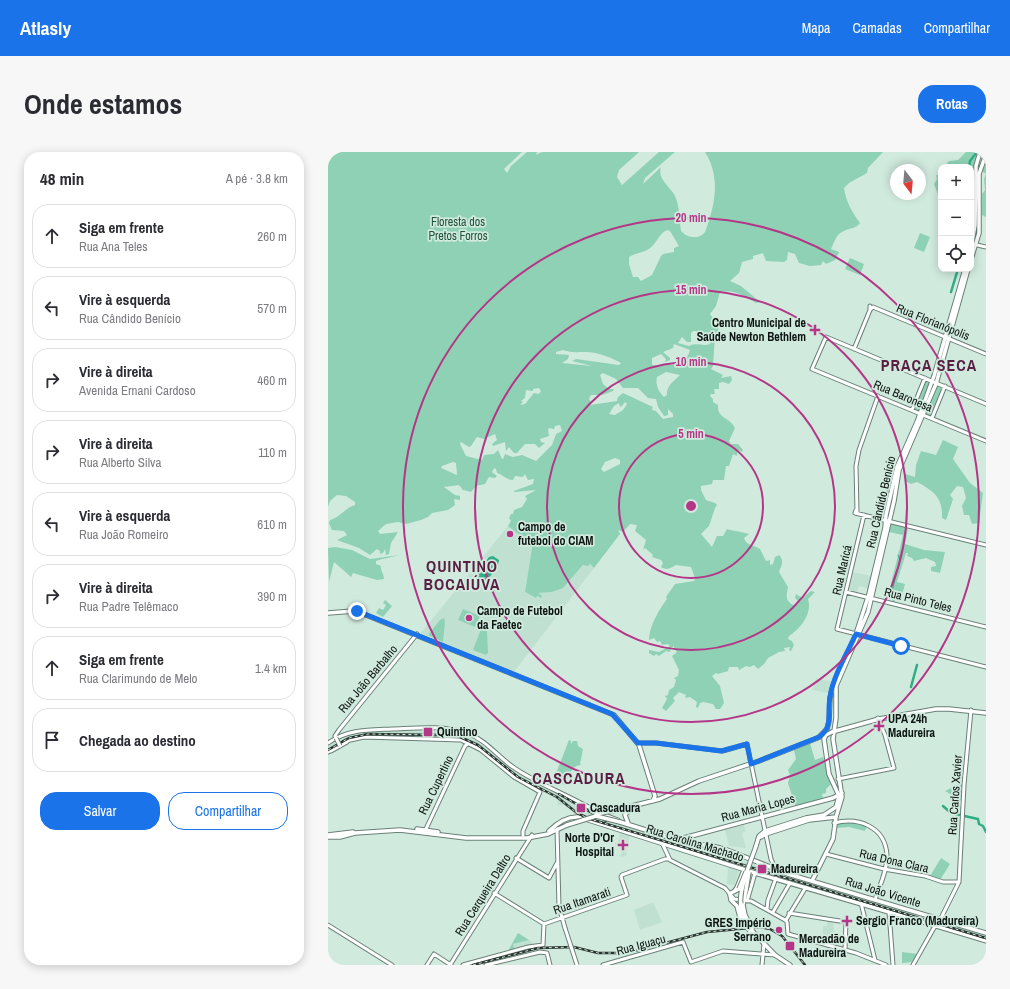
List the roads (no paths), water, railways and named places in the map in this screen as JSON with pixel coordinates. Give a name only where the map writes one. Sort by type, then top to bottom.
[{"type":"main road","points":[[974,236],[976,225],[976,166],[980,152]]},
{"type":"main road","points":[[974,252],[977,245],[979,231],[980,174],[986,154]]},
{"type":"main road","name":"Rua Cândido Benício","points":[[922,414],[965,272]]},
{"type":"main road","name":"Rua Cândido Benício","points":[[840,787],[833,739],[836,718],[836,686],[870,598],[888,521],[897,467],[936,383],[946,337]]},
{"type":"main road","points":[[328,613],[355,611],[417,634],[614,715],[638,743],[655,796],[653,801]]},
{"type":"main road","name":"Rua Cândido Benício","points":[[819,737],[826,731],[828,726],[830,698],[857,634]]},
{"type":"main road","points":[[812,881],[834,836],[834,824],[840,794],[840,787],[836,777],[831,738],[836,686]]},
{"type":"main road","points":[[786,964],[764,944],[744,922],[740,906],[741,895],[759,836],[806,818],[824,815],[832,811],[837,805],[840,794],[831,773],[827,742],[831,721],[832,692]]},
{"type":"main road","points":[[523,836],[529,838],[550,832],[582,817],[635,807],[660,799],[699,781],[751,764],[841,728],[878,719],[941,708],[986,712]]},
{"type":"main road","points":[[836,718],[837,725],[841,728]]},
{"type":"main road","points":[[833,732],[878,719]]},
{"type":"main road","points":[[826,735],[824,740],[829,774],[840,794]]},
{"type":"main road","name":"Rua Maria Lopes","points":[[678,839],[688,838],[762,818],[840,794]]},
{"type":"main road","points":[[655,796],[660,799]]},
{"type":"main road","points":[[630,824],[626,820],[625,814],[635,807]]},
{"type":"main road","points":[[598,813],[599,809],[622,809]]},
{"type":"main road","points":[[550,832],[556,824],[570,818],[576,816],[583,818]]},
{"type":"main road","name":"Rua João Vicente","points":[[566,824],[596,816],[630,824],[678,839],[727,850],[812,881],[986,933]]},
{"type":"main road","points":[[770,831],[809,820],[836,817]]},
{"type":"main road","name":"Rua Carolina Machado","points":[[583,818],[748,869],[756,873],[861,903],[890,913]]},
{"type":"main road","points":[[328,836],[397,828],[466,838],[523,836],[529,838],[548,834],[566,824]]},
{"type":"main road","points":[[341,835],[400,830],[426,831]]},
{"type":"main road","points":[[375,832],[381,834],[384,832]]},
{"type":"main road","points":[[764,833],[767,839]]},
{"type":"main road","points":[[757,844],[764,833]]},
{"type":"main road","points":[[748,869],[740,889],[731,894],[731,900],[737,906],[744,926],[756,935]]},
{"type":"main road","points":[[748,869],[749,877],[746,890],[745,915],[756,935]]},
{"type":"street","points":[[977,245],[986,247]]},
{"type":"street","name":"Rua Florianópolis","points":[[856,350],[871,307],[986,354]]},
{"type":"street","name":"Rua Baronesa","points":[[856,350],[826,337],[812,369],[986,441]]},
{"type":"street","points":[[856,350],[986,404]]},
{"type":"street","points":[[912,410],[925,378]]},
{"type":"street","points":[[932,418],[945,386]]},
{"type":"street","points":[[879,397],[858,450],[856,466],[856,512],[986,545]]},
{"type":"street","name":"Rua Maricá","points":[[857,634],[838,629],[864,515]]},
{"type":"street","name":"Rua Pinto Teles","points":[[846,592],[986,627]]},
{"type":"street","name":"Rua João Barbalho","points":[[328,743],[335,737],[338,730],[417,634]]},
{"type":"street","points":[[857,634],[986,667]]},
{"type":"street","name":"Rua Carlos Xavier","points":[[959,882],[962,815],[971,711]]},
{"type":"street","points":[[838,779],[892,769],[878,719]]},
{"type":"street","points":[[341,746],[335,737],[367,730],[411,727],[447,729],[468,734],[485,742],[505,762],[523,774],[579,801],[598,813],[630,824]]},
{"type":"street","points":[[328,743],[343,735]]},
{"type":"street","points":[[329,751],[349,740],[378,736],[449,738],[465,741],[481,750],[514,777],[540,792],[523,831],[523,836]]},
{"type":"street","points":[[329,751],[341,746],[349,740]]},
{"type":"street","name":"Rua Cupertino","points":[[426,831],[465,746],[465,741]]},
{"type":"street","name":"Rua Cupertino","points":[[465,746],[469,743]]},
{"type":"street","points":[[638,743],[656,743],[721,751],[747,744],[764,833]]},
{"type":"street","points":[[577,965],[559,907],[558,829],[583,821],[583,818]]},
{"type":"street","points":[[834,824],[849,820],[868,824],[882,841],[887,853],[875,900]]},
{"type":"street","name":"Rua Cerqueira Daltro","points":[[450,965],[529,838]]},
{"type":"street","points":[[767,839],[775,868]]},
{"type":"street","points":[[662,843],[669,859],[725,888],[734,899],[767,909],[786,920]]},
{"type":"street","name":"Rua Dona Clara","points":[[826,854],[884,869],[925,876],[943,882],[959,882]]},
{"type":"street","points":[[516,858],[549,878],[558,860]]},
{"type":"street","name":"Rua Itamarati","points":[[544,924],[627,895],[622,874],[665,859],[669,859]]},
{"type":"street","points":[[731,894],[737,887],[743,871],[748,869]]},
{"type":"street","points":[[741,876],[744,873],[750,874],[754,879]]},
{"type":"street","points":[[745,902],[756,873]]},
{"type":"street","points":[[767,909],[768,900],[776,878]]},
{"type":"street","points":[[773,912],[790,882]]},
{"type":"street","points":[[940,920],[959,882]]},
{"type":"street","points":[[806,887],[786,920],[788,934],[845,950],[886,965]]},
{"type":"street","points":[[463,965],[544,944],[542,932],[544,924],[494,893]]},
{"type":"street","points":[[861,903],[875,960]]},
{"type":"street","points":[[789,913],[846,922],[845,950]]},
{"type":"street","points":[[890,913],[892,965]]},
{"type":"street","name":"Rua Carolina Machado","points":[[890,913],[986,941]]},
{"type":"street","points":[[328,925],[392,965]]},
{"type":"street","points":[[913,965],[935,926]]},
{"type":"street","name":"Rua Iguaçu","points":[[603,965],[683,942],[691,962],[723,951],[763,954]]},
{"type":"street","points":[[762,965],[764,944]]},
{"type":"street","points":[[486,965],[503,963],[506,960],[527,954],[546,952],[550,965]]},
{"type":"street","points":[[427,965],[434,954],[450,965]]},
{"type":"street","points":[[763,954],[777,956]]},
{"type":"waterway","points":[[970,164],[977,152]]},
{"type":"waterway","points":[[951,292],[957,272]]},
{"type":"waterway","points":[[891,470],[892,466]]},
{"type":"waterway","points":[[889,481],[891,473]]},
{"type":"waterway","points":[[887,495],[889,484]]},
{"type":"waterway","points":[[892,591],[900,560],[898,555]]},
{"type":"waterway","points":[[892,591],[892,594],[894,595]]},
{"type":"waterway","points":[[911,687],[917,665]]},
{"type":"waterway","points":[[943,806],[951,813],[978,819],[979,824],[983,826],[986,832]]},
{"type":"railway","points":[[328,750],[349,738],[368,734],[441,735],[460,737],[478,745],[518,777],[557,797],[577,813],[590,819],[986,938]]},
{"type":"railway","points":[[559,794],[606,821]]},
{"type":"railway","points":[[473,965],[538,948],[574,947],[598,953],[621,953],[639,950],[707,932],[760,927],[770,929],[782,936],[805,965]]},
{"type":"place","name":"Centro Municipal de Saúde Newton Bethlem","points":[[815,330]]},
{"type":"place","name":"Campo de futebol do CIAM","points":[[510,534]]},
{"type":"place","name":"Campo de Futebol da Faetec","points":[[469,618]]},
{"type":"place","name":"UPA 24h Madureira","points":[[879,726]]},
{"type":"place","name":"Quintino","points":[[428,732]]},
{"type":"place","name":"Cascadura","points":[[581,808]]},
{"type":"place","name":"Norte D'Or Hospital","points":[[623,845]]},
{"type":"place","name":"Madureira","points":[[762,869]]},
{"type":"place","name":"Sergio Franco (Madureira)","points":[[847,921]]},
{"type":"place","name":"GRES Império Serrano","points":[[779,930]]},
{"type":"place","name":"Mercadão de Madureira","points":[[790,946]]},
{"type":"district","name":"PRAÇA SECA","points":[[929,365]]},
{"type":"district","name":"QUINTINO BOCAIÚVA","points":[[462,575]]},
{"type":"district","name":"CASCADURA","points":[[579,778]]},
{"type":"park label","name":"Floresta dos Pretos Forros","points":[[458,229]]}]
